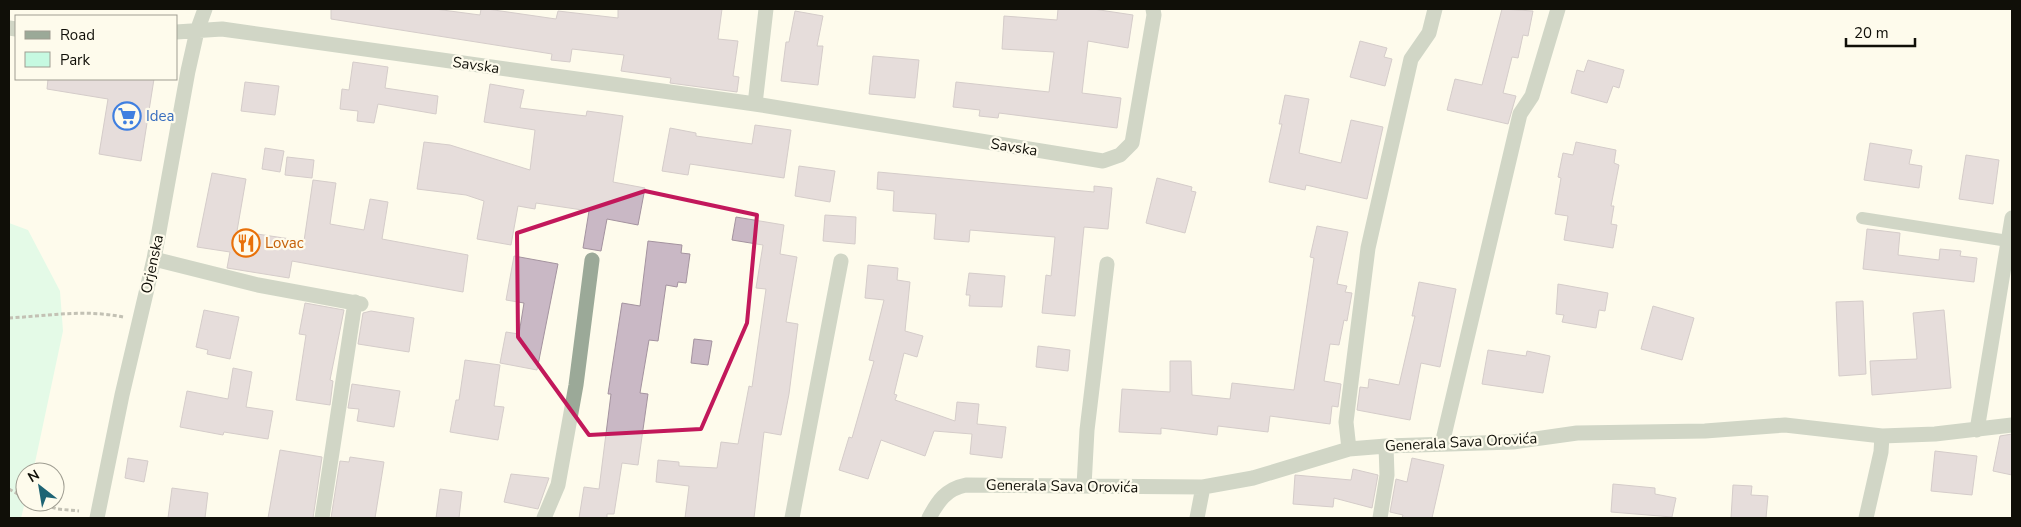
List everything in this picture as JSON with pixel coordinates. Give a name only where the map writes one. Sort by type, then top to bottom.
[{"type":"street","name":"Orjenska","points":[[97,518],[122,395],[154,259],[197,31],[205,9]]},
{"type":"street","points":[[756,104],[766,9]]},
{"type":"street","name":"Savska","points":[[178,32],[222,29],[756,104],[1094,161],[1112,159],[1120,155],[1132,143],[1154,15],[1153,9]]},
{"type":"street","points":[[1348,449],[1346,422],[1368,248],[1411,59],[1429,33],[1435,9]]},
{"type":"street","points":[[1442,444],[1520,114],[1532,96],[1558,9]]},
{"type":"street","points":[[1977,430],[2012,218]]},
{"type":"street","points":[[154,259],[258,285],[358,303],[322,518]]},
{"type":"street","points":[[544,518],[558,486],[576,385],[592,260]]},
{"type":"street","points":[[792,518],[841,260]]},
{"type":"street","points":[[1084,486],[1088,420],[1107,264]]},
{"type":"street","name":"Generala Sava Orovića","points":[[929,518],[940,498],[947,492],[966,485],[1203,487],[1253,478],[1348,449],[1513,442],[1577,433],[1705,431],[1785,425],[1882,436],[1977,430],[2012,425]]},
{"type":"street","points":[[1866,518],[1881,452],[1882,436]]},
{"type":"street","points":[[1380,518],[1387,475],[1386,446]]},
{"type":"street","points":[[1197,518],[1203,487]]},
{"type":"lane","points":[[1862,218],[2008,241]]},
{"type":"path","points":[[9,318],[80,312],[100,312],[123,317]]},
{"type":"path","points":[[65,510],[80,511]]},
{"type":"highlighted area","points":[[645,191],[757,215],[747,323],[701,429],[589,435],[518,337],[517,233]]},
{"type":"green space","points":[[9,223],[28,230],[60,291],[63,331],[35,462],[15,462],[15,512],[22,512],[21,518],[9,518]]},
{"type":"building","points":[[331,9],[435,9],[480,15],[481,9],[487,9],[556,19],[558,11],[618,18],[618,9],[722,9],[718,39],[738,41],[733,76],[739,77],[737,92],[670,83],[671,78],[621,71],[624,55],[572,49],[570,62],[551,60],[552,54],[331,19]]},
{"type":"building","points":[[1058,9],[1093,9],[1133,15],[1128,48],[1088,41],[1082,93],[1121,98],[1117,128],[999,113],[998,118],[979,116],[980,110],[953,107],[956,82],[1049,92],[1054,52],[1002,49],[1004,16],[1057,20]]},
{"type":"building","points":[[1502,9],[1533,11],[1528,36],[1523,35],[1518,58],[1512,57],[1503,93],[1516,96],[1508,124],[1447,110],[1455,79],[1482,85]]},
{"type":"building","points":[[795,11],[823,16],[817,46],[823,46],[818,85],[781,81],[786,42],[789,42]]},
{"type":"building","points":[[1360,41],[1387,48],[1384,57],[1392,59],[1385,86],[1350,77]]},
{"type":"building","points":[[873,56],[919,60],[915,98],[869,94]]},
{"type":"building","points":[[1588,60],[1624,70],[1619,88],[1613,86],[1607,103],[1571,93],[1577,70],[1584,72]]},
{"type":"building","points":[[353,62],[388,67],[385,88],[438,96],[436,114],[378,104],[374,123],[357,121],[358,111],[340,109],[342,89],[349,90]]},
{"type":"building","name":"Idea","points":[[48,80],[154,80],[141,161],[99,154],[108,99],[47,89]]},
{"type":"building","points":[[245,82],[279,86],[275,115],[241,111]]},
{"type":"building","points":[[490,84],[524,90],[520,108],[586,116],[587,111],[623,116],[613,182],[645,188],[638,225],[607,219],[601,251],[583,248],[589,211],[536,203],[535,209],[518,206],[511,245],[477,239],[484,201],[466,195],[417,189],[424,142],[450,145],[530,170],[535,130],[484,122]]},
{"type":"building","points":[[1285,95],[1309,99],[1299,153],[1341,163],[1351,120],[1383,127],[1367,199],[1306,185],[1305,190],[1269,182],[1282,124],[1279,124]]},
{"type":"building","points":[[755,125],[791,130],[784,178],[690,164],[688,175],[662,171],[670,128],[696,133],[696,136],[752,144]]},
{"type":"building","points":[[1576,142],[1616,150],[1614,163],[1619,165],[1611,206],[1614,206],[1611,224],[1617,225],[1613,248],[1564,240],[1568,216],[1555,214],[1561,178],[1558,177],[1563,153],[1573,155]]},
{"type":"building","points":[[1870,143],[1912,150],[1909,164],[1922,166],[1919,188],[1864,180]]},
{"type":"building","points":[[265,148],[284,151],[280,172],[262,169]]},
{"type":"building","points":[[1966,155],[1999,160],[1993,204],[1959,199]]},
{"type":"building","points":[[287,157],[314,160],[312,178],[285,175]]},
{"type":"building","points":[[799,166],[835,171],[830,202],[795,196]]},
{"type":"building","points":[[878,172],[1094,192],[1094,186],[1112,188],[1108,229],[1084,227],[1075,316],[1042,313],[1046,275],[1051,276],[1055,237],[970,230],[969,242],[934,239],[936,214],[893,211],[894,191],[877,189]]},
{"type":"building","points":[[212,173],[246,179],[237,231],[304,241],[313,180],[336,183],[330,224],[364,230],[370,199],[388,202],[382,239],[468,255],[463,292],[292,261],[289,278],[227,268],[230,252],[197,247]]},
{"type":"building","points":[[1157,178],[1192,187],[1191,191],[1196,192],[1185,233],[1146,223]]},
{"type":"building","points":[[825,215],[856,217],[855,244],[823,241]]},
{"type":"building","points":[[736,217],[784,225],[780,254],[797,257],[786,322],[798,324],[789,394],[781,435],[764,432],[754,518],[685,518],[689,486],[656,482],[658,460],[679,462],[679,466],[717,468],[721,442],[738,444],[749,386],[752,387],[766,289],[756,288],[763,245],[732,240]]},
{"type":"building","points":[[1317,226],[1348,232],[1337,284],[1347,286],[1345,292],[1352,293],[1347,321],[1344,320],[1339,345],[1330,344],[1324,381],[1341,384],[1338,407],[1332,406],[1330,424],[1270,416],[1268,432],[1218,426],[1217,435],[1161,428],[1161,434],[1119,432],[1122,389],[1170,392],[1170,361],[1191,361],[1192,395],[1230,399],[1232,383],[1294,390],[1314,258],[1310,257]]},
{"type":"building","points":[[1867,229],[1900,233],[1898,255],[1939,260],[1940,249],[1961,251],[1960,256],[1977,258],[1974,282],[1863,269]]},
{"type":"building","points":[[648,241],[682,245],[681,253],[690,254],[686,283],[678,282],[677,287],[666,285],[658,341],[649,340],[640,393],[648,394],[638,465],[622,463],[614,514],[607,514],[607,518],[579,518],[584,487],[599,489],[611,394],[608,394],[622,303],[640,306]]},
{"type":"building","points":[[514,256],[558,264],[537,370],[500,363],[506,332],[519,334],[524,303],[506,300]]},
{"type":"building","points":[[868,265],[898,268],[897,280],[910,282],[905,331],[923,336],[917,357],[904,353],[894,394],[897,395],[895,400],[955,421],[957,402],[979,404],[977,424],[1006,427],[1002,458],[970,454],[972,434],[934,431],[925,456],[881,440],[868,479],[839,470],[849,437],[852,438],[874,361],[869,360],[884,300],[865,298]]},
{"type":"building","points":[[969,273],[1005,276],[1002,307],[969,306],[970,295],[966,295]]},
{"type":"building","points":[[1419,282],[1456,289],[1440,367],[1421,363],[1410,420],[1357,410],[1360,387],[1368,388],[1369,379],[1399,385],[1415,316],[1412,316]]},
{"type":"building","points":[[1558,284],[1608,293],[1605,311],[1599,310],[1596,328],[1562,322],[1564,315],[1556,314]]},
{"type":"building","points":[[1863,301],[1866,374],[1839,376],[1836,302]]},
{"type":"building","points":[[305,303],[344,310],[330,380],[333,381],[330,405],[296,400],[306,335],[299,334]]},
{"type":"building","points":[[1653,306],[1694,318],[1682,360],[1641,349]]},
{"type":"building","points":[[204,310],[239,317],[230,359],[207,354],[208,350],[196,347]]},
{"type":"building","points":[[1944,310],[1951,388],[1872,395],[1870,361],[1917,359],[1913,313]]},
{"type":"building","points":[[371,311],[414,318],[409,352],[358,344],[363,313]]},
{"type":"building","points":[[694,339],[712,341],[708,365],[691,363]]},
{"type":"building","points":[[1038,346],[1070,350],[1068,371],[1036,367]]},
{"type":"building","points":[[1488,350],[1526,356],[1527,351],[1550,356],[1543,393],[1482,384]]},
{"type":"building","points":[[465,360],[500,365],[494,406],[504,407],[498,440],[450,432],[456,400],[459,400]]},
{"type":"building","points":[[233,368],[252,372],[246,407],[273,411],[268,439],[224,432],[223,435],[180,427],[187,391],[228,399]]},
{"type":"building","points":[[352,384],[400,391],[394,427],[357,421],[359,409],[348,408]]},
{"type":"building","points":[[2012,434],[2012,475],[1993,471],[2000,436]]},
{"type":"building","points":[[280,450],[322,457],[313,518],[268,518]]},
{"type":"building","points":[[1935,451],[1977,456],[1972,495],[1931,491]]},
{"type":"building","points":[[350,457],[384,462],[375,518],[331,518],[340,461],[349,462]]},
{"type":"building","points":[[128,458],[148,461],[144,482],[125,478]]},
{"type":"building","points":[[1412,458],[1444,465],[1432,518],[1402,518],[1403,515],[1390,512],[1396,479],[1407,482]]},
{"type":"building","points":[[1353,469],[1378,475],[1372,508],[1334,498],[1333,507],[1293,504],[1295,475],[1351,480]]},
{"type":"building","points":[[511,474],[549,478],[538,509],[504,502]]},
{"type":"building","points":[[1613,484],[1655,488],[1655,494],[1676,498],[1672,517],[1611,512]]},
{"type":"building","points":[[1733,485],[1752,486],[1751,495],[1768,496],[1766,518],[1731,518]]},
{"type":"building","points":[[172,488],[208,493],[205,518],[168,518]]},
{"type":"building","points":[[440,489],[462,492],[459,518],[436,518]]},
{"type":"place","name":"Idea","points":[[127,116]]},
{"type":"place","name":"Lovac","points":[[246,243]]}]
